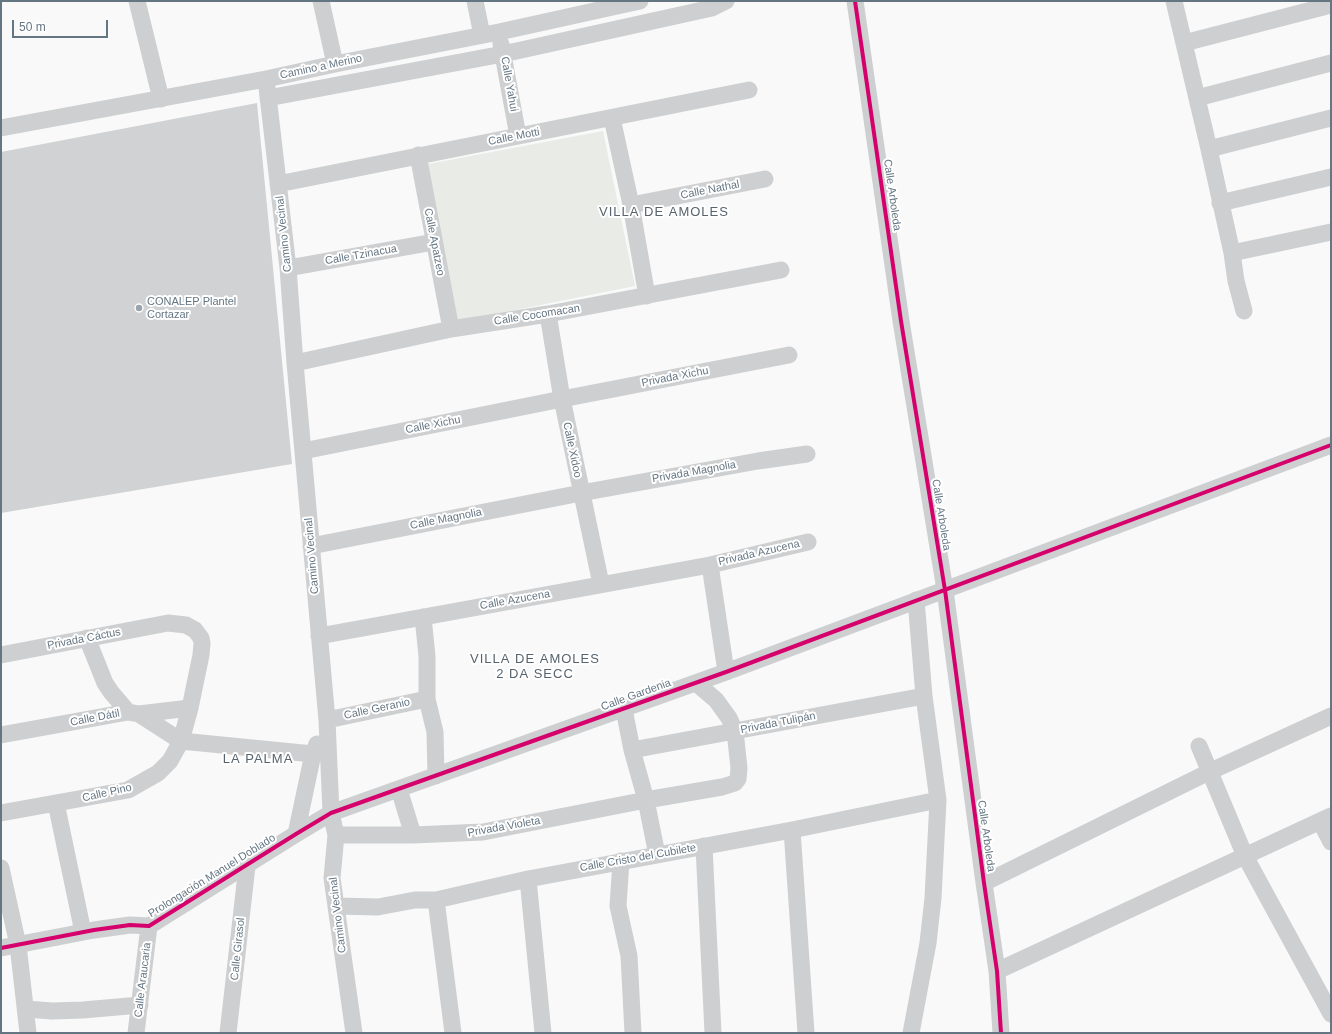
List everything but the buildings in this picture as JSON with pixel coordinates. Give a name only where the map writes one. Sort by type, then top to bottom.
[{"type":"street","points":[[137,1],[161,99]]},
{"type":"street","points":[[321,1],[335,64]]},
{"type":"street","points":[[475,1],[482,35]]},
{"type":"street","name":"Camino a Merino","points":[[1,128],[266,79],[499,32],[638,1]]},
{"type":"street","points":[[268,98],[503,54],[712,8],[726,1]]},
{"type":"street","name":"Calle Arboleda","points":[[854,1],[901,321],[945,590],[997,971],[1001,1033]]},
{"type":"street","points":[[1174,1],[1209,149],[1232,253],[1236,281],[1244,311]]},
{"type":"street","points":[[1184,43],[1331,5]]},
{"type":"street","name":"Calle Yahui","points":[[499,32],[518,136]]},
{"type":"street","points":[[1197,98],[1331,63]]},
{"type":"street","name":"Camino Vecinal","points":[[266,79],[288,268],[295,363],[328,728],[331,814],[336,835],[332,878],[354,1033]]},
{"type":"street","name":"Calle Motti","points":[[278,184],[750,90]]},
{"type":"street","points":[[612,118],[631,205],[647,296]]},
{"type":"street","points":[[1209,149],[1331,118]]},
{"type":"street","name":"Calle Apatzeo","points":[[418,155],[451,329]]},
{"type":"street","points":[[1220,203],[1331,177]]},
{"type":"street","name":"Calle Nathal","points":[[631,205],[765,179]]},
{"type":"street","points":[[1232,253],[1331,232]]},
{"type":"street","name":"Calle Tzinacua","points":[[288,268],[434,242]]},
{"type":"street","name":"Calle Cocomacan","points":[[295,363],[451,329],[548,314],[781,270]]},
{"type":"street","name":"Calle Xidoo","points":[[548,314],[562,399],[601,584]]},
{"type":"street","name":"Privada Xichu","points":[[562,399],[789,355]]},
{"type":"street","name":"Calle Xichu","points":[[303,451],[562,399]]},
{"type":"street","name":"Calle Gardenia","points":[[331,814],[726,672],[1331,446]]},
{"type":"street","name":"Privada Magnolia","points":[[581,493],[750,462],[807,454]]},
{"type":"street","name":"Calle Magnolia","points":[[311,546],[581,493]]},
{"type":"street","name":"Privada Azucena","points":[[710,565],[808,542]]},
{"type":"street","points":[[710,565],[726,672]]},
{"type":"street","name":"Calle Azucena","points":[[319,636],[710,565]]},
{"type":"street","points":[[911,1033],[928,943],[933,898],[938,800],[924,696],[916,600]]},
{"type":"street","points":[[423,617],[427,656],[427,699],[435,732],[436,776]]},
{"type":"street","name":"Privada Cáctus","points":[[1,655],[168,623],[186,625],[195,630],[201,638],[201,655],[190,708]]},
{"type":"street","points":[[87,638],[105,683],[111,692],[133,713],[180,741],[313,754]]},
{"type":"street","points":[[696,683],[716,700],[735,731]]},
{"type":"street","name":"Privada Tulipán","points":[[632,750],[924,696]]},
{"type":"street","name":"Calle Geranio","points":[[328,728],[427,699]]},
{"type":"street","name":"Calle Dátil","points":[[1,735],[133,713],[190,708]]},
{"type":"street","name":"Calle Pino","points":[[1,813],[128,790],[158,773],[170,761],[180,741],[190,708]]},
{"type":"street","points":[[624,709],[632,750],[646,800],[657,855]]},
{"type":"street","points":[[984,884],[1211,772],[1331,716]]},
{"type":"street","points":[[296,834],[315,747],[328,728]]},
{"type":"street","name":"Privada Violeta","points":[[336,835],[413,835],[483,832],[646,800],[722,787],[735,783],[738,779],[738,758],[735,731]]},
{"type":"street","points":[[1199,746],[1245,856],[1331,1014]]},
{"type":"street","points":[[399,789],[413,835]]},
{"type":"street","name":"Calle Cristo del Cubilete","points":[[336,906],[378,907],[414,900],[436,900],[528,879],[792,830],[938,800]]},
{"type":"street","points":[[56,803],[83,932]]},
{"type":"street","name":"Prolongación Manuel Doblado","points":[[1,948],[83,932],[130,925],[149,926],[296,834],[331,814]]},
{"type":"street","points":[[997,971],[1326,819],[1331,842]]},
{"type":"street","points":[[792,830],[806,1033]]},
{"type":"street","points":[[704,846],[713,1033]]},
{"type":"street","points":[[621,861],[618,906],[629,956],[633,1033]]},
{"type":"street","name":"Calle Girasol","points":[[228,1033],[247,866]]},
{"type":"street","points":[[1,868],[18,945],[28,1033]]},
{"type":"street","points":[[528,879],[543,1033]]},
{"type":"street","points":[[436,900],[453,1033]]},
{"type":"street","name":"Calle Araucaria","points":[[136,1033],[149,926]]},
{"type":"street","points":[[26,1009],[52,1011],[83,1010],[140,1005]]},
{"type":"shaded area","points":[[603,131],[635,286],[456,322],[428,164]]},
{"type":"cycle path","points":[[855,1],[901,321],[945,590],[997,971],[1001,1033]]},
{"type":"cycle path","points":[[1,948],[94,930],[130,925],[149,926],[331,813],[726,672],[1331,445]]},
{"type":"place","name":"CONALEP Plantel Cortazar","points":[[139,308]]},
{"type":"district","name":"VILLA DE AMOLES","points":[[664,212]]},
{"type":"district","name":"VILLA DE AMOLES 2 DA SECC","points":[[535,666]]},
{"type":"district","name":"LA PALMA","points":[[258,759]]}]
